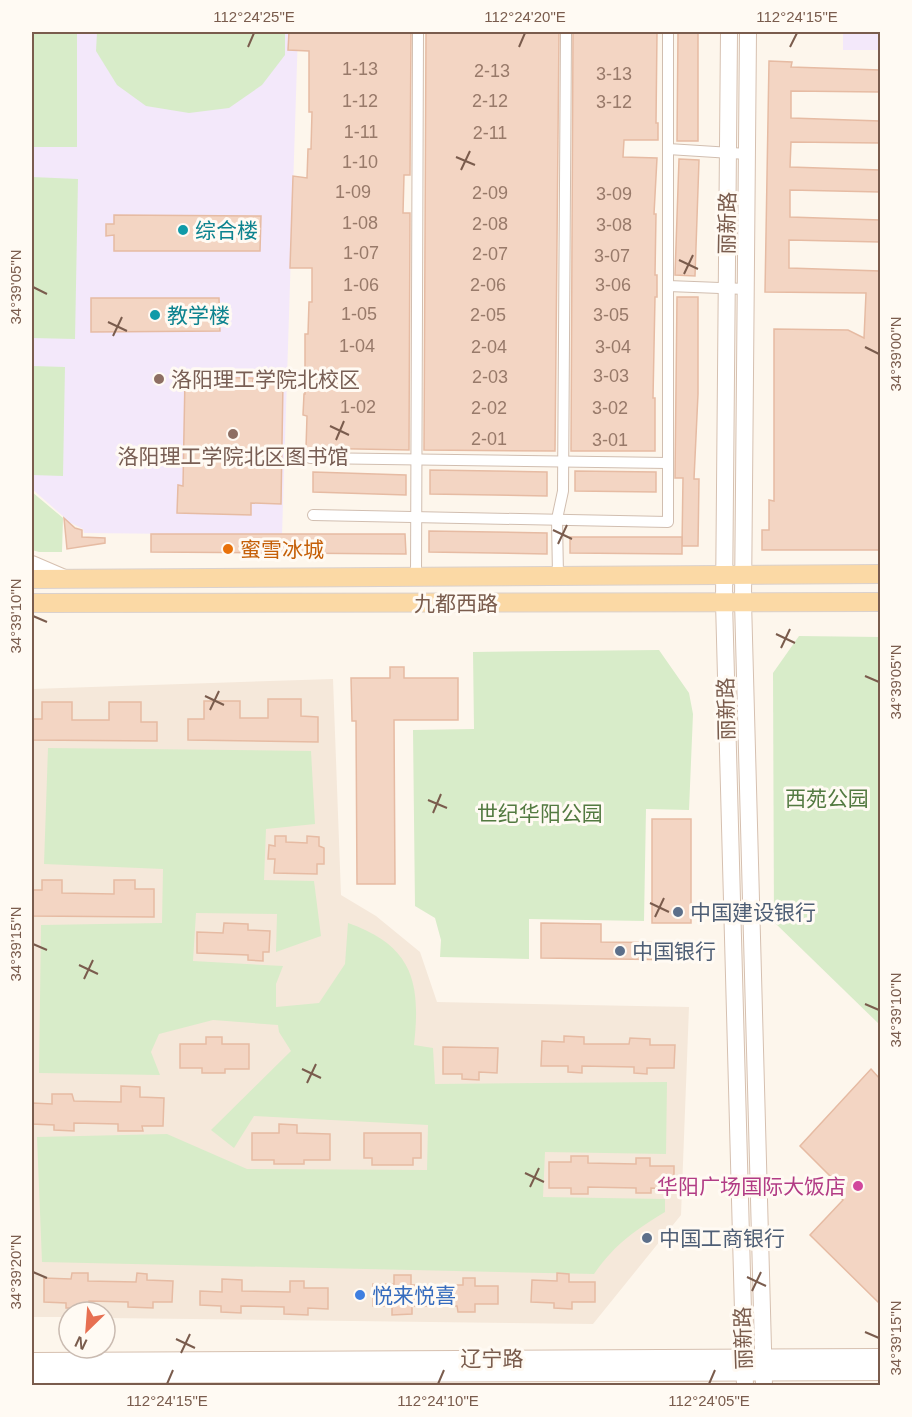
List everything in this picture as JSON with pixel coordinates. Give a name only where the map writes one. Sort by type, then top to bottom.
[{"type":"main road","name":"丽新路","points":[[729,32],[723,576],[744,1372]]},
{"type":"main road","name":"丽新路","points":[[748,32],[743,602],[763,1372]]},
{"type":"main road","points":[[32,564],[68,579]]},
{"type":"main road","name":"九都西路","points":[[32,579],[880,574]]},
{"type":"main road","name":"九都西路","points":[[32,603],[880,602]]},
{"type":"main road","points":[[32,610],[60,603]]},
{"type":"main road","name":"辽宁路","points":[[763,1372],[880,1357]]},
{"type":"main road","name":"辽宁路","points":[[32,1361],[880,1372]]},
{"type":"main road","name":"辽宁路","points":[[32,1375],[67,1380],[430,1379],[744,1372]]},
{"type":"street","points":[[416,577],[418,32]]},
{"type":"street","points":[[558,576],[557,519],[563,491],[566,32]]},
{"type":"street","points":[[313,515],[668,522],[668,32]]},
{"type":"street","points":[[668,149],[747,154]]},
{"type":"street","points":[[668,286],[746,289]]},
{"type":"street","points":[[310,458],[668,463]]},
{"type":"shaded area","name":"洛阳理工学院北校区","points":[[32,32],[298,32],[282,535],[84,533],[83,529],[71,523],[65,526],[64,517],[32,489]]},
{"type":"shaded area","points":[[843,32],[880,32],[880,50],[843,50]]},
{"type":"shaded area","points":[[333,679],[341,895],[376,916],[420,952],[437,1002],[689,1007],[681,1215],[593,1324],[117,1318],[117,1300],[57,1300],[57,1317],[33,1317],[32,689]]},
{"type":"green space","points":[[97,32],[285,32],[285,55],[262,85],[229,108],[189,113],[146,106],[117,85],[96,51]]},
{"type":"green space","points":[[32,33],[77,33],[77,147],[32,147]]},
{"type":"green space","points":[[32,177],[78,179],[75,339],[32,338]]},
{"type":"green space","points":[[32,366],[65,367],[63,476],[32,475]]},
{"type":"green space","points":[[32,492],[63,518],[62,552],[32,550]]},
{"type":"green space","name":"西苑公园","points":[[799,636],[880,637],[880,1025],[774,922],[773,673]]},
{"type":"green space","name":"世纪华阳公园","points":[[659,650],[689,693],[693,714],[689,810],[646,809],[644,921],[529,919],[529,959],[440,957],[441,940],[435,918],[415,906],[413,730],[474,729],[473,652]]},
{"type":"green space","points":[[48,748],[311,751],[315,824],[266,829],[264,880],[314,881],[321,936],[276,952],[277,914],[196,913],[193,961],[283,966],[276,984],[276,1007],[319,1003],[345,964],[348,923],[370,932],[387,943],[408,969],[416,1003],[414,1045],[433,1048],[435,1084],[667,1082],[666,1154],[545,1152],[543,1197],[665,1199],[665,1212],[626,1239],[594,1274],[42,1262],[37,1137],[167,1134],[247,1169],[427,1170],[428,1125],[254,1116],[234,1148],[211,1130],[291,1051],[279,1032],[278,1025],[213,1020],[159,1034],[151,1052],[160,1075],[39,1073],[41,925],[162,923],[163,869],[44,864]]},
{"type":"building","points":[[289,32],[411,32],[410,175],[404,175],[403,213],[410,213],[409,450],[306,448],[307,416],[303,415],[305,334],[308,334],[309,302],[312,302],[312,268],[290,268],[293,176],[307,178],[312,112],[309,112],[309,51],[288,50]]},
{"type":"building","points":[[426,32],[559,32],[555,451],[424,450]]},
{"type":"building","points":[[573,32],[657,32],[656,123],[658,123],[658,140],[624,140],[623,157],[657,158],[654,214],[656,214],[655,275],[657,275],[653,398],[655,398],[655,451],[571,451]]},
{"type":"building","points":[[678,32],[698,32],[698,141],[677,141]]},
{"type":"building","points":[[769,61],[792,62],[791,67],[880,70],[880,92],[791,91],[791,118],[880,121],[880,143],[791,142],[790,167],[880,170],[880,192],[790,190],[790,217],[880,220],[880,242],[789,240],[789,268],[880,271],[880,550],[762,550],[762,530],[769,530],[769,500],[774,501],[774,329],[848,330],[864,338],[866,293],[765,292]]},
{"type":"building","points":[[679,159],[699,160],[695,276],[675,275]]},
{"type":"building","name":"综合楼","points":[[114,215],[261,216],[260,251],[114,251],[114,235],[106,236],[106,224],[114,224]]},
{"type":"building","points":[[677,297],[698,297],[698,394],[694,479],[699,479],[698,546],[682,546],[683,478],[675,478]]},
{"type":"building","name":"教学楼","points":[[91,298],[219,298],[220,331],[91,332]]},
{"type":"building","name":"洛阳理工学院北区图书馆","points":[[185,377],[253,378],[253,382],[283,382],[281,504],[251,503],[251,515],[177,513],[178,485],[183,486]]},
{"type":"building","points":[[430,470],[547,472],[547,496],[430,494]]},
{"type":"building","points":[[575,471],[656,472],[656,492],[575,491]]},
{"type":"building","points":[[313,472],[406,475],[406,495],[313,492]]},
{"type":"building","points":[[64,518],[75,528],[82,530],[82,537],[105,538],[105,543],[67,549]]},
{"type":"building","points":[[429,531],[547,533],[547,554],[429,552]]},
{"type":"building","points":[[151,534],[405,534],[406,554],[151,552]]},
{"type":"building","points":[[570,537],[682,537],[682,554],[570,553]]},
{"type":"building","points":[[390,667],[404,667],[404,678],[458,678],[458,720],[394,720],[395,884],[357,884],[356,721],[352,721],[351,678],[390,678]]},
{"type":"building","points":[[268,699],[301,699],[301,716],[318,717],[318,742],[188,740],[188,719],[204,719],[204,701],[240,701],[240,718],[268,718]]},
{"type":"building","points":[[42,702],[72,702],[72,720],[109,720],[109,702],[141,702],[141,722],[157,722],[157,741],[32,740],[32,719],[42,719]]},
{"type":"building","points":[[652,819],[691,819],[691,923],[652,923]]},
{"type":"building","points":[[275,836],[286,836],[286,842],[307,843],[307,836],[319,837],[319,846],[324,848],[324,864],[317,864],[317,874],[274,873],[275,859],[268,859],[269,845],[275,846]]},
{"type":"building","points":[[42,880],[62,880],[62,893],[114,894],[114,880],[135,880],[135,889],[154,889],[154,917],[32,916],[32,890],[42,890]]},
{"type":"building","points":[[224,923],[248,924],[248,930],[270,931],[269,952],[263,952],[263,961],[248,960],[248,955],[197,953],[197,932],[223,933]]},
{"type":"building","points":[[541,923],[601,924],[601,942],[688,943],[687,960],[541,958]]},
{"type":"building","points":[[564,1036],[584,1037],[584,1044],[629,1044],[630,1038],[650,1039],[650,1045],[675,1045],[674,1068],[647,1068],[647,1074],[634,1073],[634,1067],[582,1066],[582,1073],[568,1072],[568,1066],[541,1066],[542,1041],[564,1042]]},
{"type":"building","points":[[206,1037],[222,1037],[222,1044],[249,1044],[249,1069],[225,1069],[225,1073],[202,1073],[202,1068],[180,1068],[180,1044],[206,1044]]},
{"type":"building","points":[[443,1047],[498,1048],[497,1073],[479,1072],[479,1080],[462,1079],[462,1074],[443,1074]]},
{"type":"building","name":"华阳广场国际大饭店","points":[[871,1069],[880,1079],[880,1304],[810,1235],[843,1200],[833,1188],[838,1184],[800,1146]]},
{"type":"building","points":[[121,1086],[140,1087],[140,1097],[164,1098],[163,1126],[142,1126],[143,1131],[118,1131],[118,1124],[74,1123],[74,1131],[54,1130],[54,1125],[32,1124],[33,1103],[52,1104],[52,1094],[72,1094],[74,1101],[121,1102]]},
{"type":"building","points":[[279,1124],[297,1125],[297,1133],[330,1134],[330,1160],[304,1160],[304,1164],[274,1164],[274,1160],[252,1160],[252,1133],[279,1133]]},
{"type":"building","points":[[364,1133],[421,1133],[421,1158],[413,1158],[413,1165],[372,1165],[372,1158],[364,1158]]},
{"type":"building","points":[[571,1156],[588,1156],[588,1163],[636,1164],[636,1158],[650,1158],[650,1166],[674,1166],[674,1189],[651,1188],[651,1193],[636,1193],[636,1188],[588,1187],[588,1194],[571,1194],[571,1188],[549,1188],[549,1162],[571,1162]]},
{"type":"building","points":[[72,1273],[88,1273],[88,1281],[136,1282],[137,1273],[147,1274],[147,1280],[173,1281],[172,1302],[153,1302],[153,1308],[128,1307],[128,1302],[117,1300],[44,1302],[44,1278],[71,1279]]},
{"type":"building","points":[[557,1273],[569,1274],[569,1282],[595,1282],[595,1302],[572,1302],[572,1309],[554,1308],[554,1303],[531,1302],[532,1280],[557,1281]]},
{"type":"building","points":[[394,1275],[411,1275],[411,1285],[463,1285],[463,1278],[475,1278],[475,1286],[498,1286],[498,1304],[475,1304],[475,1312],[458,1312],[457,1306],[412,1306],[412,1314],[392,1315],[392,1306],[373,1306],[373,1284],[394,1284]]},
{"type":"building","points":[[222,1279],[242,1280],[242,1291],[290,1292],[290,1281],[304,1281],[304,1288],[328,1288],[328,1309],[308,1308],[308,1315],[284,1314],[284,1307],[241,1306],[241,1313],[221,1312],[221,1306],[200,1305],[200,1291],[222,1292]]},
{"type":"place","name":"综合楼","points":[[183,230]]},
{"type":"place","name":"教学楼","points":[[155,315]]},
{"type":"place","name":"洛阳理工学院北校区","points":[[159,379]]},
{"type":"place","name":"洛阳理工学院北区图书馆","points":[[233,434]]},
{"type":"place","name":"蜜雪冰城","points":[[228,549]]},
{"type":"place","name":"中国建设银行","points":[[678,912]]},
{"type":"place","name":"中国银行","points":[[620,951]]},
{"type":"place","name":"华阳广场国际大饭店","points":[[858,1186]]},
{"type":"place","name":"中国工商银行","points":[[647,1238]]},
{"type":"place","name":"悦来悦喜","points":[[360,1295]]}]
